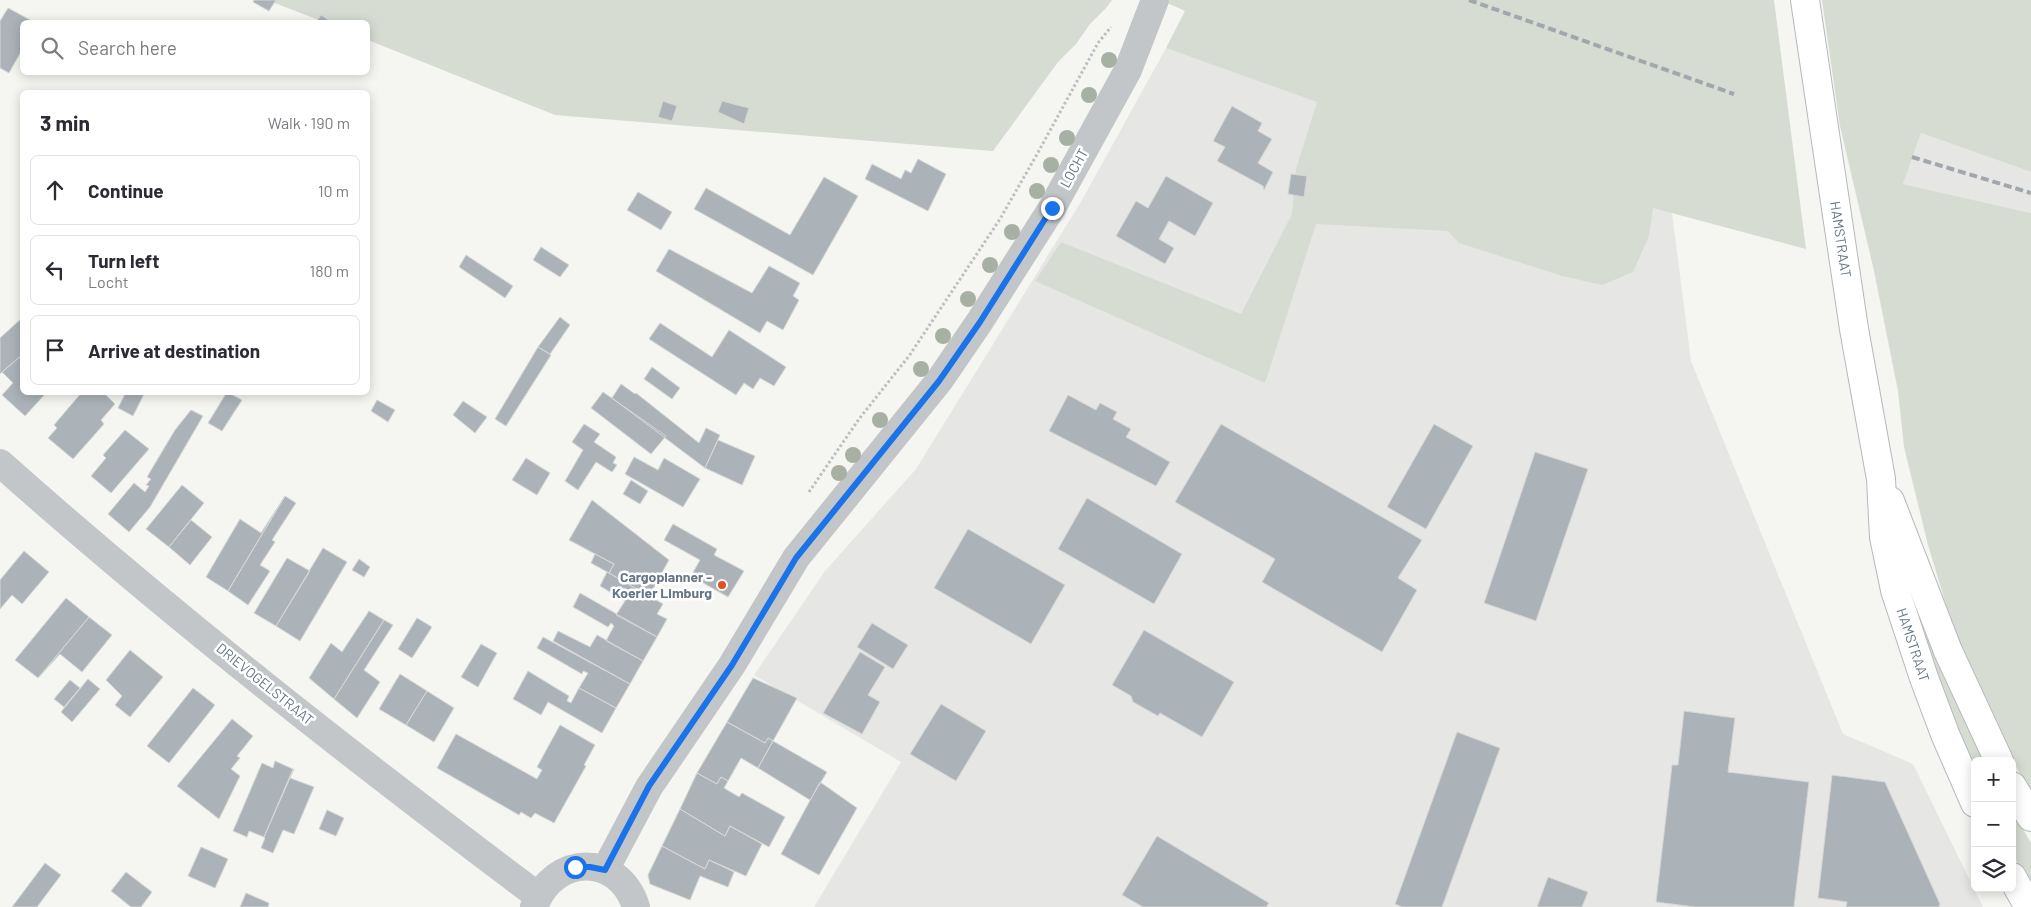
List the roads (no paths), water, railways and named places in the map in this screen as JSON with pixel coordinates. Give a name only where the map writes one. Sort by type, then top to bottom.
[{"type":"main road","name":"HAMSTRAAT","points":[[1805,0],[1854,329],[1881,479],[1884,537],[1895,590],[1936,710],[1975,802]]},
{"type":"main road","name":"HAMSTRAAT","points":[[1881,479],[1948,651],[1997,757]]},
{"type":"main road","points":[[2016,793],[2031,817]]},
{"type":"main road","points":[[2016,884],[2029,907]]},
{"type":"street","name":"LOCHT","points":[[605,870],[649,786],[732,665],[796,558],[939,381],[980,322],[1052,208],[1128,70],[1155,0]]},
{"type":"street","name":"DRIEVOGELSTRAAT","points":[[0,463],[134,579],[536,902]]},
{"type":"street","points":[[536,902],[544,886],[563,871],[575,867],[590,867],[605,870],[618,878],[629,890],[636,907]]},
{"type":"railway","points":[[1469,0],[1734,94]]},
{"type":"railway","points":[[1912,157],[2031,193]]},
{"type":"place","name":"Cargoplanner - Koerier Limburg","points":[[722,585]]}]
